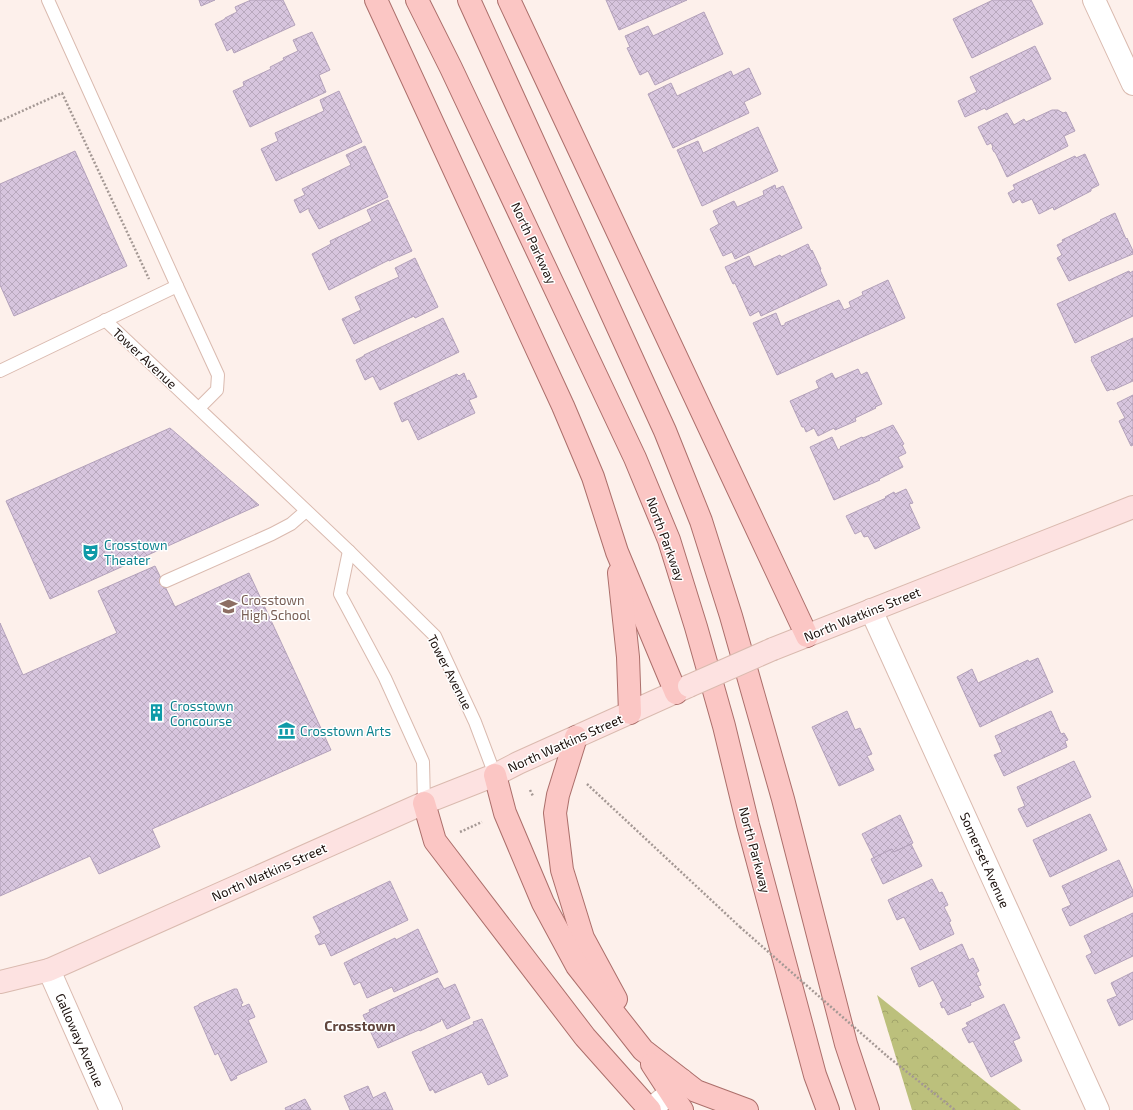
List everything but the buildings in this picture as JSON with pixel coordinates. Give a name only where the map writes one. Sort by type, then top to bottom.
[{"type":"main road","points":[[376,0],[563,406],[593,477],[617,552],[683,690]]},
{"type":"main road","name":"North Parkway","points":[[417,0],[462,90],[635,458],[669,540],[716,696],[748,826],[813,1067],[828,1110]]},
{"type":"main road","points":[[469,0],[665,431],[701,521],[735,631],[783,799],[846,1044],[868,1110]]},
{"type":"main road","points":[[509,0],[807,636]]},
{"type":"main road","name":"North Watkins Street","points":[[0,982],[49,970],[424,803],[495,775],[518,763],[773,649],[1133,507]]},
{"type":"main road","points":[[617,552],[628,657],[630,713]]},
{"type":"main road","points":[[576,737],[554,813],[562,870],[583,938],[643,1050]]},
{"type":"main road","points":[[495,775],[505,813],[543,903],[577,966],[678,1094],[696,1091],[747,1110]]},
{"type":"main road","points":[[424,803],[435,841],[585,1037],[650,1110]]},
{"type":"street","points":[[1094,0],[1133,84]]},
{"type":"street","name":"Somerset Avenue","points":[[871,610],[1098,1110]]},
{"type":"street","name":"Galloway Avenue","points":[[49,970],[111,1110]]},
{"type":"street","points":[[650,1110],[678,1094]]},
{"type":"lane","points":[[48,0],[218,375],[217,390],[199,408]]},
{"type":"lane","name":"Tower Avenue","points":[[177,286],[105,320],[349,550],[435,636],[475,722],[495,775]]},
{"type":"lane","points":[[0,371],[105,320]]},
{"type":"lane","points":[[166,581],[272,534],[291,524],[306,511]]},
{"type":"lane","points":[[349,550],[340,594],[385,678],[423,762],[424,803]]},
{"type":"path","points":[[0,121],[62,93],[150,281]]},
{"type":"path","points":[[587,784],[740,928],[887,1056],[955,1110]]},
{"type":"path","points":[[455,834],[488,819]]},
{"type":"green space","points":[[877,995],[1021,1110],[912,1110]]},
{"type":"place","name":"Crosstown Theater","points":[[91,552]]},
{"type":"place","name":"Crosstown High School","points":[[228,607]]},
{"type":"place","name":"Crosstown Concourse","points":[[157,713]]},
{"type":"place","name":"Crosstown Arts","points":[[287,731]]},
{"type":"district","name":"Crosstown","points":[[360,1026]]}]
